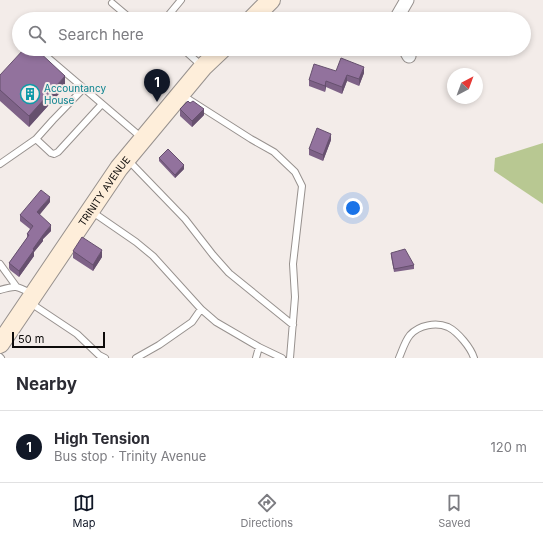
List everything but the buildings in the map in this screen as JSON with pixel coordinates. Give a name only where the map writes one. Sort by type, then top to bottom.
[{"type":"street","points":[[259,12],[270,0]]},
{"type":"street","points":[[400,12],[407,0]]},
{"type":"street","name":"TRINITY AVENUE","points":[[0,344],[119,168],[203,67],[215,56]]},
{"type":"lane","points":[[171,12],[181,0]]},
{"type":"lane","points":[[112,3],[123,12]]},
{"type":"lane","points":[[46,56],[144,139]]},
{"type":"lane","points":[[191,56],[203,67]]},
{"type":"lane","points":[[0,164],[36,139],[84,88]]},
{"type":"lane","points":[[181,94],[250,139],[274,152],[295,172],[302,186],[293,264],[295,296],[290,358]]},
{"type":"lane","points":[[36,139],[51,153],[54,154],[58,152],[102,104]]},
{"type":"lane","points":[[127,159],[185,219],[229,273],[293,325]]},
{"type":"lane","points":[[91,210],[153,256],[216,322],[259,347],[282,358]]},
{"type":"lane","points":[[0,264],[16,286],[77,334],[99,355],[105,358]]},
{"type":"lane","points":[[0,290],[16,286]]},
{"type":"lane","points":[[136,358],[159,345],[192,322],[202,309]]},
{"type":"lane","points":[[399,358],[410,336],[423,327],[432,324],[449,328],[466,343],[474,358]]},
{"type":"lane","points":[[256,358],[259,347]]},
{"type":"green space","points":[[543,143],[543,204],[494,171],[495,158]]},
{"type":"place","name":"Accountancy House","points":[[30,94]]},
{"type":"place","name":"High Tension","points":[[157,102]]}]
